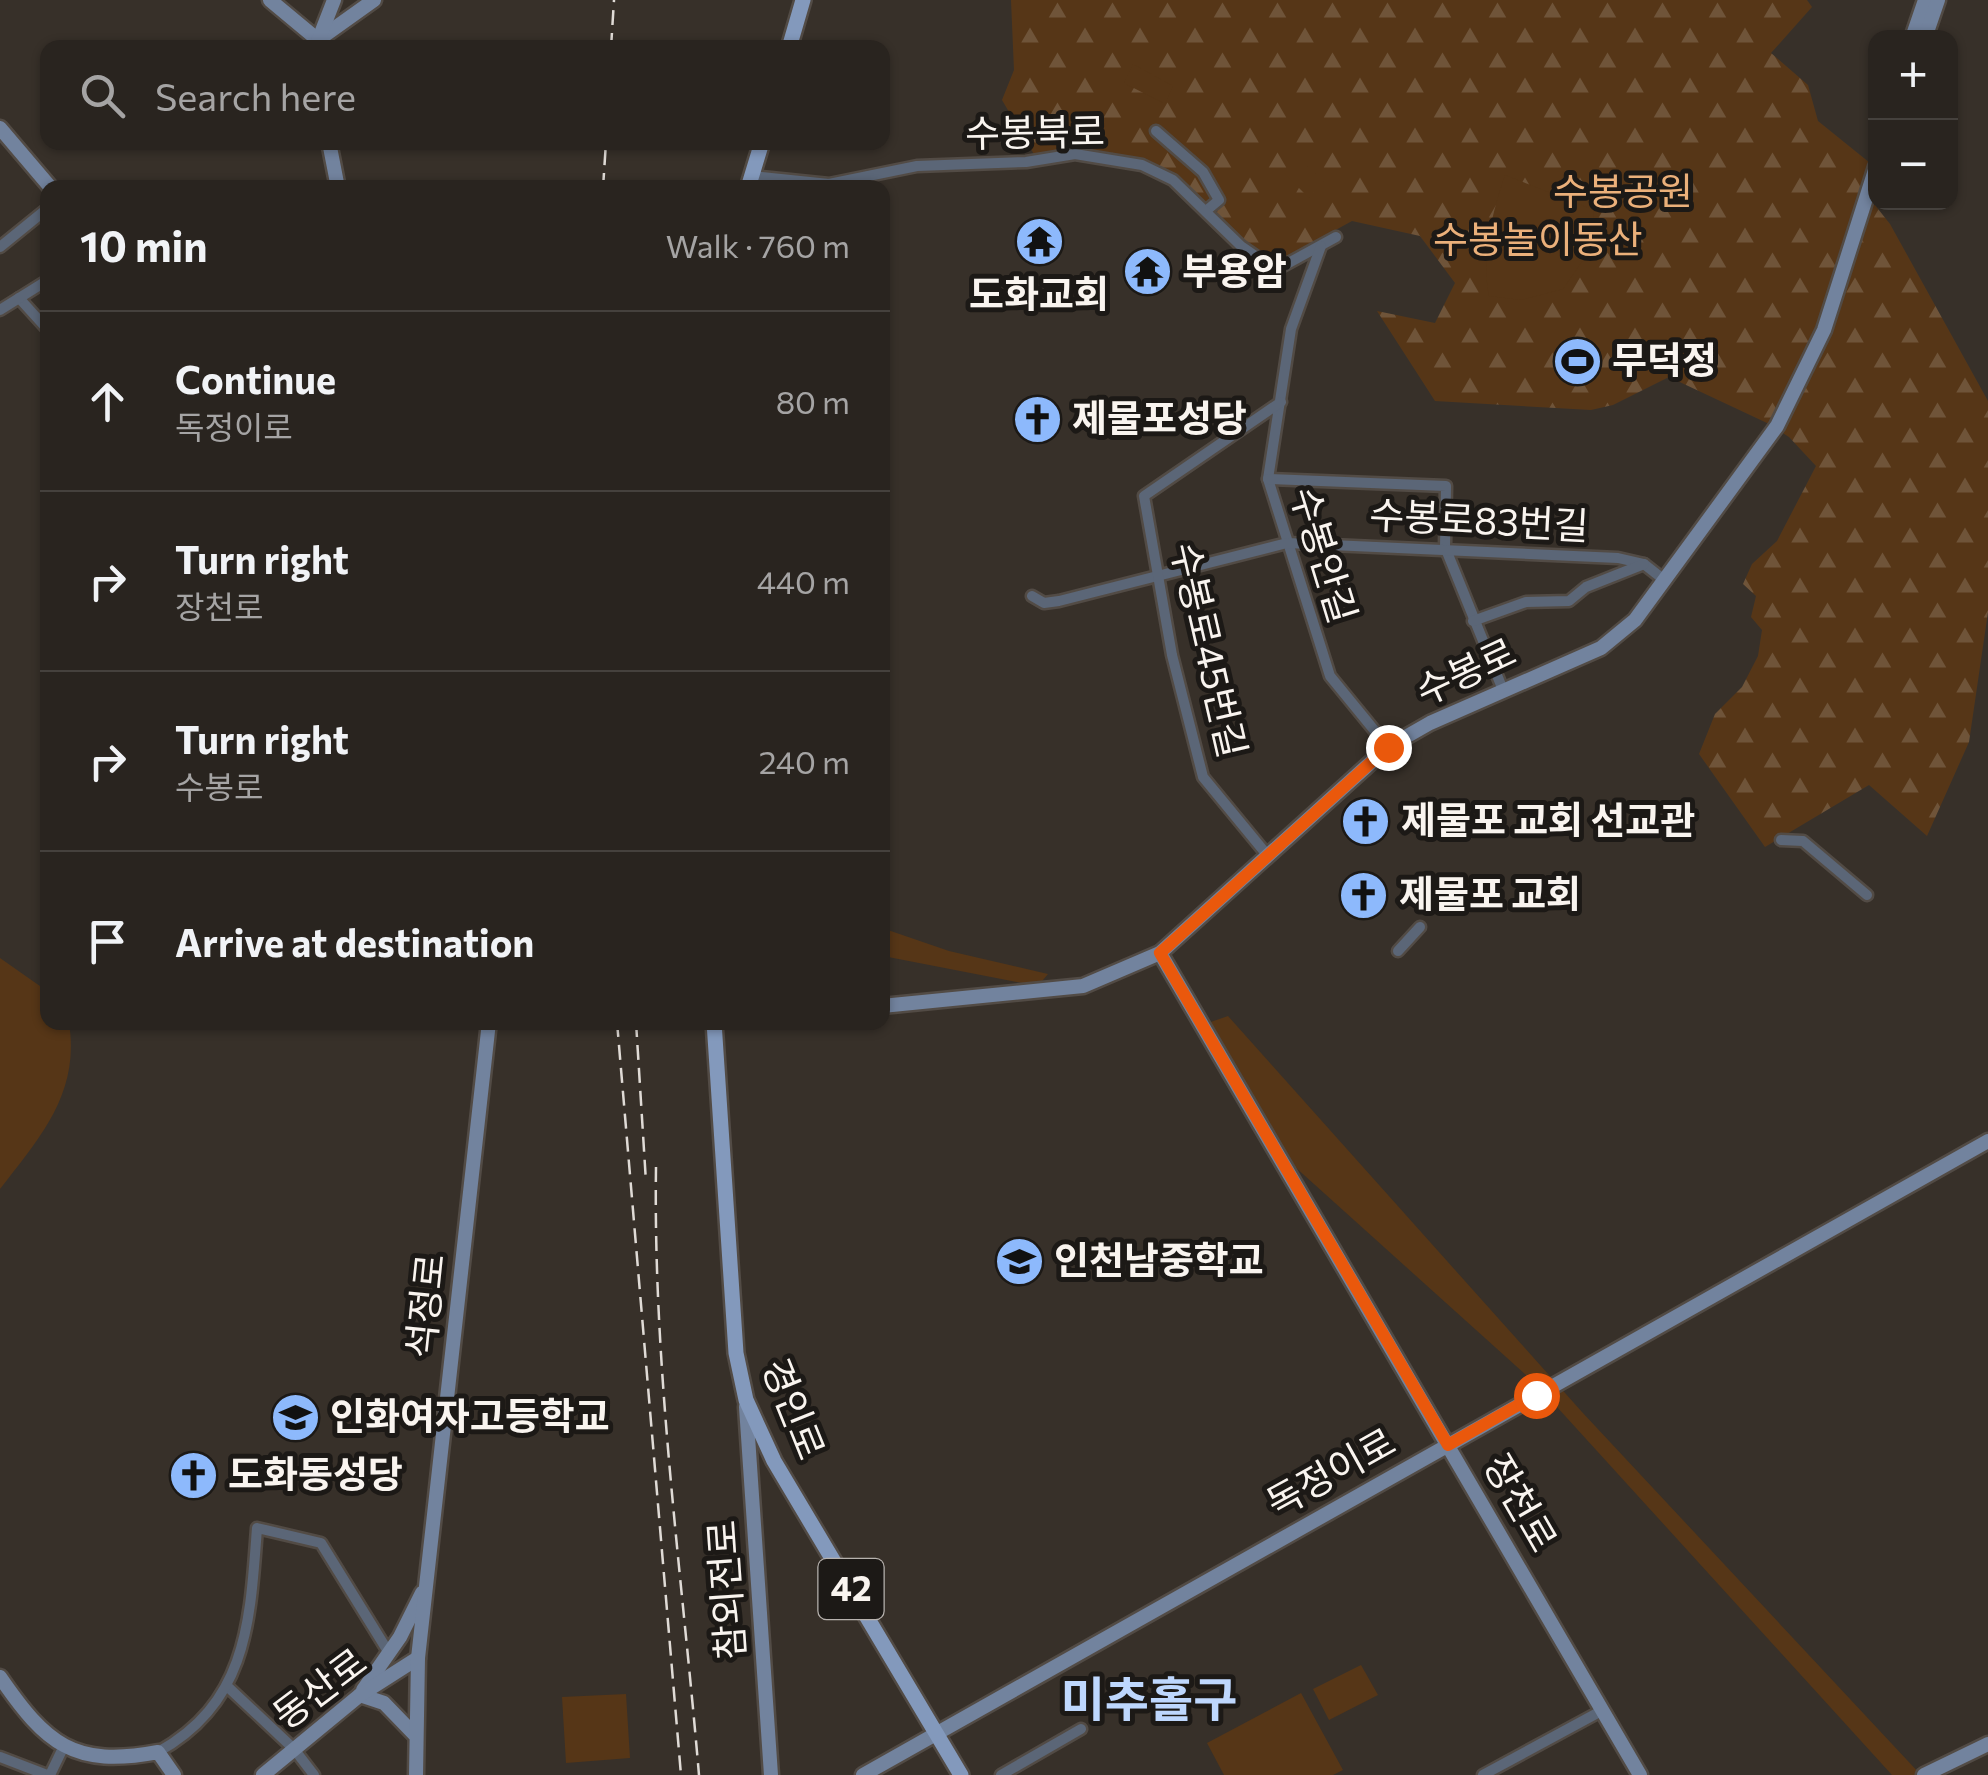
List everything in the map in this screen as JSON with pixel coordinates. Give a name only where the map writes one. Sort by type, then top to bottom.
[{"type":"main road","points":[[791,40],[802,0]]},
{"type":"main road","points":[[751,180],[760,150]]},
{"type":"main road","name":"경인로","points":[[715,1030],[736,1353],[746,1400],[774,1461],[961,1775]]},
{"type":"street","points":[[270,0],[314,40]]},
{"type":"street","points":[[319,40],[334,0]]},
{"type":"street","points":[[323,40],[374,0]]},
{"type":"street","points":[[1915,30],[1926,0]]},
{"type":"street","points":[[1927,30],[1938,0]]},
{"type":"street","points":[[0,128],[44,180]]},
{"type":"street","points":[[1156,131],[1204,172],[1219,200],[1208,210]]},
{"type":"street","points":[[331,150],[336,180]]},
{"type":"street","name":"수봉북로","points":[[849,180],[917,166],[1026,162],[1075,154],[1142,164],[1173,180],[1242,246],[1270,266],[1283,266],[1336,237]]},
{"type":"street","name":"수봉로","points":[[890,1005],[1083,986],[1160,953],[1388,747],[1503,690],[1601,648],[1634,620],[1777,426],[1824,330],[1868,192]]},
{"type":"street","points":[[0,247],[40,214]]},
{"type":"street","name":"수봉안길","points":[[1321,246],[1291,329],[1268,479],[1330,676],[1388,747]]},
{"type":"street","points":[[0,310],[40,285]]},
{"type":"street","points":[[19,298],[40,321]]},
{"type":"street","name":"수봉로45번길","points":[[1268,856],[1203,778],[1144,496],[1281,402]]},
{"type":"street","points":[[1268,479],[1446,486],[1445,547],[1503,690]]},
{"type":"street","name":"수봉로83번길","points":[[1032,596],[1044,604],[1059,601],[1287,543],[1445,547],[1618,558],[1644,564],[1663,579]]},
{"type":"street","points":[[1474,621],[1526,602],[1569,601],[1586,587],[1644,564]]},
{"type":"street","points":[[1780,840],[1803,841],[1868,895]]},
{"type":"street","points":[[1398,951],[1420,926]]},
{"type":"street","name":"장천로","points":[[1160,953],[1640,1775]]},
{"type":"street","name":"석정로","points":[[416,1775],[418,1658],[489,1030]]},
{"type":"street","name":"독정이로","points":[[864,1775],[1988,1140]]},
{"type":"street","name":"참외전로","points":[[746,1400],[771,1775]]},
{"type":"street","points":[[0,1677],[35,1726],[63,1748],[110,1758],[158,1752],[188,1733],[229,1688],[249,1606],[257,1528],[321,1543],[389,1653]]},
{"type":"street","points":[[414,1734],[384,1703],[360,1695],[389,1653],[429,1577]]},
{"type":"street","name":"동산로","points":[[263,1775],[360,1695],[418,1658]]},
{"type":"street","points":[[229,1688],[294,1749],[314,1775]]},
{"type":"street","points":[[1482,1775],[1603,1710]]},
{"type":"street","points":[[1001,1775],[1082,1729]]},
{"type":"street","points":[[1924,1775],[1988,1744]]},
{"type":"street","points":[[0,1757],[48,1775],[63,1748]]},
{"type":"street","points":[[158,1752],[174,1775]]},
{"type":"green space","name":"수봉공원","points":[[1011,0],[1807,0],[1812,7],[1771,53],[1808,85],[1818,121],[1868,161],[1863,190],[1868,196],[1868,210],[1879,210],[1890,224],[1988,401],[1988,612],[1969,742],[1927,836],[1869,785],[1765,847],[1699,754],[1715,714],[1742,687],[1758,656],[1762,630],[1751,617],[1756,596],[1743,584],[1752,564],[1777,541],[1816,466],[1789,437],[1669,377],[1613,405],[1591,410],[1435,401],[1377,311],[1435,323],[1455,283],[1420,236],[1352,221],[1270,266],[1192,197],[1143,165],[1104,156],[1035,156],[1002,100],[1014,70]]},
{"type":"green space","points":[[1133,64],[1173,86],[1165,104],[1124,83]]},
{"type":"green space","points":[[1299,159],[1324,181],[1309,198],[1284,173]]},
{"type":"green space","name":"수봉놀이동산","points":[[1505,175],[1594,210],[1590,250],[1563,289],[1521,300],[1489,296],[1489,235]]},
{"type":"green space","points":[[890,931],[949,951],[1048,974],[1038,986],[890,957]]},
{"type":"green space","points":[[0,958],[40,986],[40,1030],[70,1030],[71,1048],[69,1071],[54,1112],[0,1189]]},
{"type":"green space","points":[[1228,1016],[1582,1412],[1921,1775],[1892,1775],[1536,1384],[1274,1148],[1202,1025]]},
{"type":"green space","points":[[1361,1665],[1378,1695],[1329,1720],[1313,1689]]},
{"type":"green space","points":[[1301,1693],[1343,1770],[1333,1775],[1224,1775],[1207,1743]]},
{"type":"green space","points":[[626,1694],[630,1758],[566,1763],[562,1697]]},
{"type":"railway","points":[[612,40],[614,0]]},
{"type":"railway","points":[[604,180],[605,150]]},
{"type":"railway","points":[[618,1030],[681,1775]]},
{"type":"railway","points":[[636,1030],[646,1182]]},
{"type":"railway","points":[[656,1167],[664,1396],[699,1775]]},
{"type":"place","name":"도화교회","points":[[1039,241]]},
{"type":"place","name":"부용암","points":[[1147,272]]},
{"type":"place","name":"무덕정","points":[[1577,361]]},
{"type":"place","name":"제물포성당","points":[[1037,419]]},
{"type":"place","name":"제물포 교회 선교관","points":[[1366,821]]},
{"type":"place","name":"제물포 교회","points":[[1364,895]]},
{"type":"place","name":"인천남중학교","points":[[1019,1261]]},
{"type":"place","name":"인화여자고등학교","points":[[295,1417]]},
{"type":"place","name":"도화동성당","points":[[193,1475]]},
{"type":"district","name":"미추홀구","points":[[1149,1700]]},
{"type":"route","points":[[1388,747],[1160,953],[1448,1445],[1536,1395]]}]
